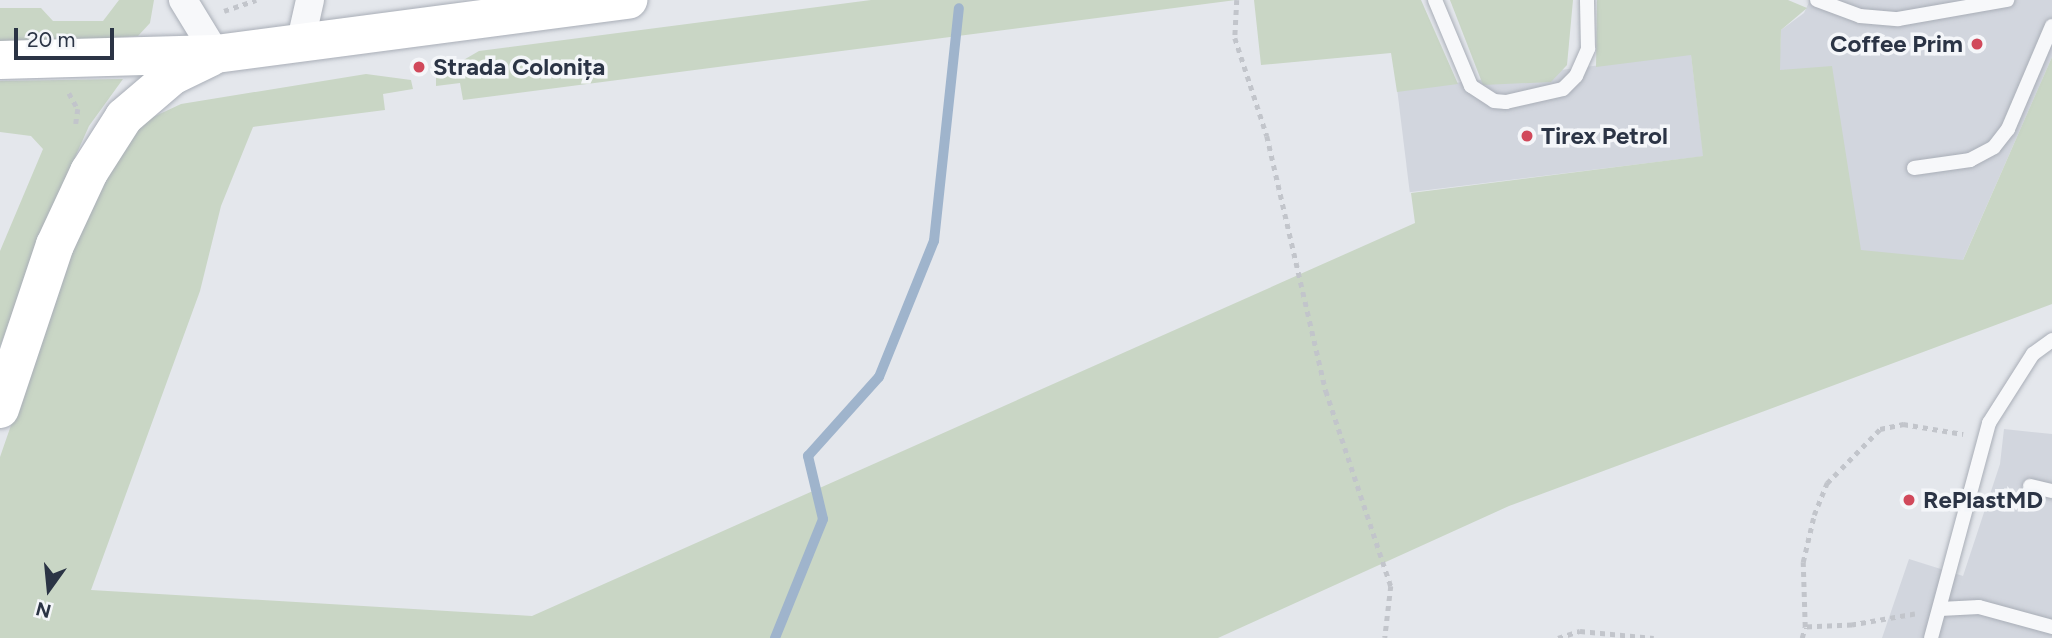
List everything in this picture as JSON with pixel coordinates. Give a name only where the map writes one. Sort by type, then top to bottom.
[{"type":"main road","points":[[0,60],[216,54],[301,40],[628,0]]},
{"type":"main road","points":[[0,409],[55,245],[89,172],[124,117],[172,76],[216,54]]},
{"type":"street","points":[[183,0],[216,54]]},
{"type":"street","points":[[301,40],[310,0]]},
{"type":"lane","points":[[1435,0],[1471,86],[1494,101],[1506,102],[1563,89],[1576,76],[1588,49],[1587,0]]},
{"type":"lane","points":[[1816,0],[1860,16],[1898,19],[2007,0]]},
{"type":"lane","points":[[1914,168],[1970,160],[1994,147],[2008,129],[2052,26]]},
{"type":"lane","points":[[1931,638],[1984,438],[2008,390],[2033,354],[2052,340]]},
{"type":"lane","points":[[2030,486],[2052,492]]},
{"type":"lane","points":[[1940,609],[1979,607],[2052,627]]},
{"type":"path","points":[[1237,0],[1235,38],[1267,136],[1326,391],[1391,586],[1385,638]]},
{"type":"path","points":[[1802,638],[1805,627],[1803,562],[1827,483],[1880,429],[1903,424],[1984,438]]},
{"type":"path","points":[[1805,627],[1852,625],[1940,609]]},
{"type":"path","points":[[1558,638],[1580,631],[1654,638]]},
{"type":"shaded area","points":[[1810,0],[2052,0],[2052,57],[1958,271],[1850,259],[1776,135],[1781,30],[1804,13]]},
{"type":"shaded area","points":[[1691,54],[1704,156],[1410,192],[1397,90]]},
{"type":"shaded area","points":[[2004,429],[2052,434],[2052,638],[1882,638],[1909,559],[1963,576],[2000,464]]},
{"type":"green space","points":[[119,0],[154,0],[150,23],[138,36],[0,45],[0,8],[41,8],[53,21],[103,21]]},
{"type":"green space","points":[[871,0],[1236,0],[463,100],[460,83],[436,86],[436,76],[479,51]]},
{"type":"green space","points":[[1254,0],[1421,0],[1458,84],[1397,92],[1391,53],[1261,65]]},
{"type":"green space","points":[[1450,0],[1573,0],[1567,65],[1551,82],[1483,85]]},
{"type":"green space","points":[[1597,0],[1788,0],[1807,8],[1781,30],[1780,70],[1832,66],[1861,250],[1963,260],[2052,57],[2052,304],[1509,506],[1218,638],[0,638],[0,457],[85,212],[117,149],[149,119],[181,104],[366,74],[411,80],[413,89],[383,94],[385,110],[253,127],[221,206],[200,291],[91,590],[532,616],[1415,223],[1411,193],[1703,156],[1691,55],[1596,67]]},
{"type":"green space","points":[[123,79],[89,126],[41,233],[0,347],[0,251],[43,149],[31,136],[0,132],[0,81]]},
{"type":"waterway","points":[[775,638],[823,519],[808,456],[879,377],[934,241],[959,8]]},
{"type":"place","name":"Coffee Prim","points":[[1977,44]]},
{"type":"place","name":"Strada Colonița","points":[[419,67]]},
{"type":"place","name":"Tirex Petrol","points":[[1527,136]]},
{"type":"place","name":"RePlastMD","points":[[1909,500]]}]
